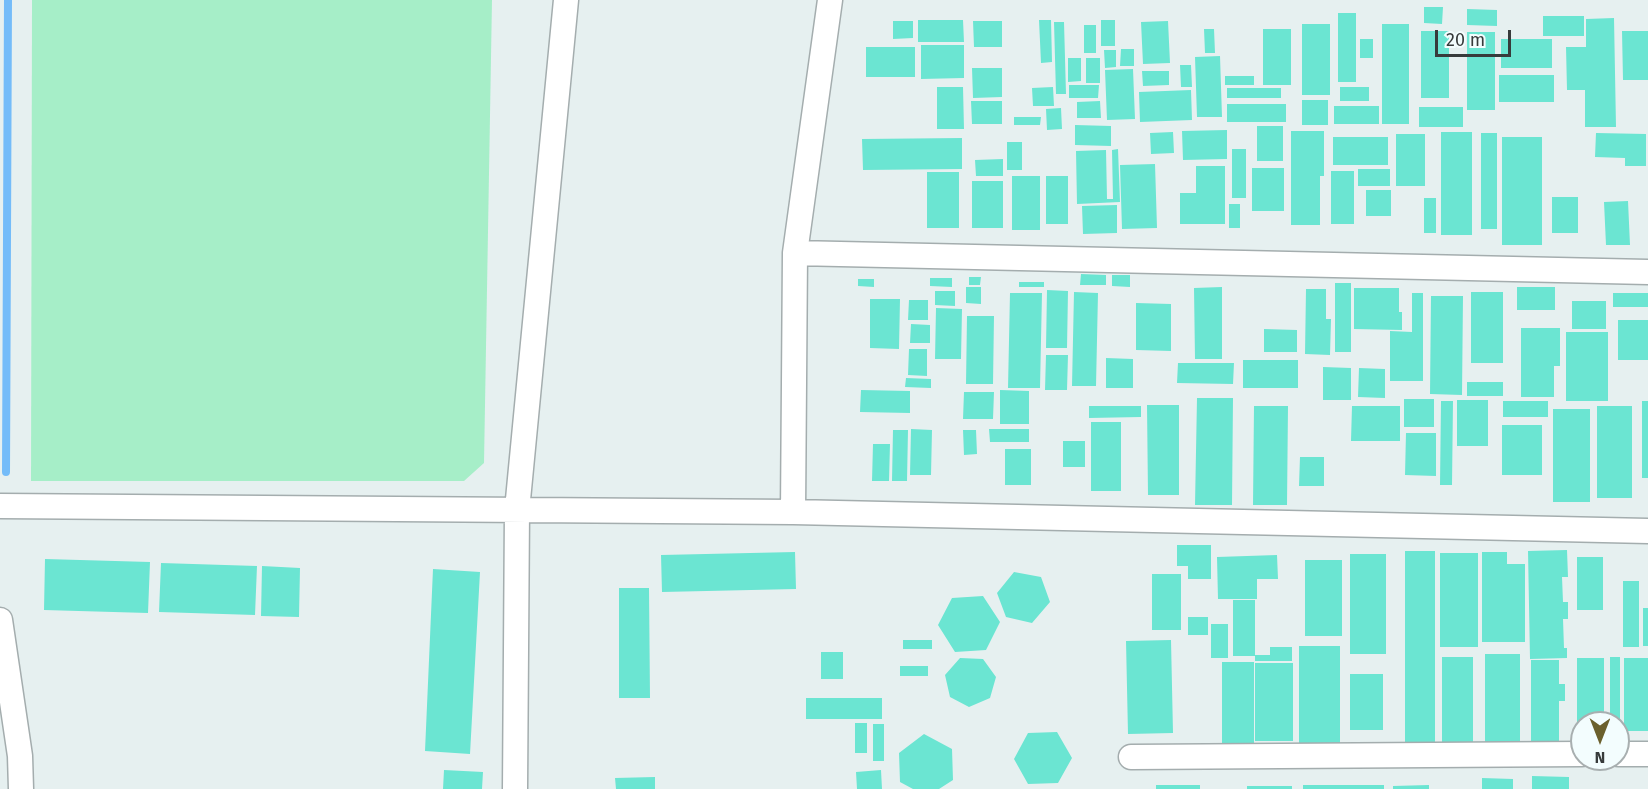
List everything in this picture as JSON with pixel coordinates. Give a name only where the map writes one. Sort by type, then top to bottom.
[{"type":"street","points":[[515,789],[517,510],[566,0]]},
{"type":"street","points":[[793,512],[795,253],[830,0]]},
{"type":"street","points":[[795,253],[1648,272]]},
{"type":"street","points":[[0,506],[793,512],[1648,531]]},
{"type":"street","points":[[0,620],[10,756],[21,789]]},
{"type":"street","points":[[1131,757],[1570,754]]},
{"type":"street","points":[[1630,754],[1648,754]]},
{"type":"green space","points":[[32,0],[492,0],[484,463],[464,481],[31,481]]},
{"type":"building","points":[[1424,7],[1443,7],[1442,24],[1424,23]]},
{"type":"building","points":[[1467,9],[1497,10],[1497,26],[1467,25]]},
{"type":"building","points":[[1338,13],[1356,13],[1356,82],[1338,82]]},
{"type":"building","points":[[1543,16],[1584,16],[1584,36],[1543,36]]},
{"type":"building","points":[[1614,18],[1616,127],[1585,127],[1585,90],[1567,90],[1566,47],[1586,47],[1586,19]]},
{"type":"building","points":[[918,20],[963,20],[964,42],[918,42]]},
{"type":"building","points":[[1039,20],[1051,20],[1052,62],[1041,63]]},
{"type":"building","points":[[1101,20],[1115,20],[1115,46],[1101,46]]},
{"type":"building","points":[[893,21],[913,21],[913,38],[893,39]]},
{"type":"building","points":[[973,21],[1002,21],[1002,47],[974,47]]},
{"type":"building","points":[[1168,21],[1170,63],[1143,64],[1141,22]]},
{"type":"building","points":[[1054,22],[1064,22],[1066,94],[1056,94]]},
{"type":"building","points":[[1302,24],[1330,24],[1330,95],[1302,95]]},
{"type":"building","points":[[1382,24],[1409,24],[1409,124],[1382,124]]},
{"type":"building","points":[[1084,25],[1096,25],[1096,53],[1084,53]]},
{"type":"building","points":[[1204,29],[1214,29],[1215,53],[1205,53]]},
{"type":"building","points":[[1263,29],[1291,29],[1291,85],[1263,85]]},
{"type":"building","points":[[1421,31],[1449,31],[1449,98],[1421,98]]},
{"type":"building","points":[[1622,31],[1648,31],[1648,80],[1623,80]]},
{"type":"building","points":[[1467,32],[1495,32],[1495,110],[1467,110]]},
{"type":"building","points":[[1360,39],[1373,39],[1373,58],[1360,58]]},
{"type":"building","points":[[1501,39],[1552,39],[1552,68],[1501,68]]},
{"type":"building","points":[[921,45],[964,45],[964,78],[921,79]]},
{"type":"building","points":[[866,47],[915,47],[915,77],[866,77]]},
{"type":"building","points":[[1121,49],[1134,49],[1134,66],[1120,66]]},
{"type":"building","points":[[1104,50],[1116,50],[1116,67],[1105,68]]},
{"type":"building","points":[[1220,56],[1222,117],[1197,117],[1195,57]]},
{"type":"building","points":[[1068,58],[1081,58],[1081,81],[1068,82]]},
{"type":"building","points":[[1086,58],[1100,58],[1100,83],[1086,83]]},
{"type":"building","points":[[1180,65],[1191,65],[1192,87],[1181,87]]},
{"type":"building","points":[[972,68],[1002,68],[1002,97],[973,98]]},
{"type":"building","points":[[1133,69],[1135,119],[1107,120],[1105,70]]},
{"type":"building","points":[[1142,71],[1169,71],[1169,85],[1143,86]]},
{"type":"building","points":[[1499,75],[1554,75],[1554,102],[1499,102]]},
{"type":"building","points":[[1225,76],[1254,76],[1254,85],[1225,85]]},
{"type":"building","points":[[1069,85],[1099,85],[1098,98],[1069,98]]},
{"type":"building","points":[[937,87],[963,87],[964,129],[937,129]]},
{"type":"building","points":[[1053,87],[1054,106],[1033,106],[1032,88]]},
{"type":"building","points":[[1340,87],[1369,87],[1369,101],[1340,101]]},
{"type":"building","points":[[1227,88],[1281,88],[1281,98],[1227,98]]},
{"type":"building","points":[[1191,90],[1192,120],[1140,122],[1139,92]]},
{"type":"building","points":[[1302,100],[1328,100],[1328,125],[1302,125]]},
{"type":"building","points":[[971,101],[1002,101],[1002,124],[972,124]]},
{"type":"building","points":[[1100,101],[1101,118],[1077,118],[1077,102]]},
{"type":"building","points":[[1227,104],[1286,104],[1286,122],[1227,122]]},
{"type":"building","points":[[1334,106],[1379,106],[1379,124],[1334,124]]},
{"type":"building","points":[[1419,107],[1463,107],[1463,127],[1419,127]]},
{"type":"building","points":[[1061,108],[1062,129],[1047,130],[1046,109]]},
{"type":"building","points":[[1014,117],[1041,117],[1040,125],[1014,125]]},
{"type":"building","points":[[1075,125],[1111,126],[1111,146],[1075,145]]},
{"type":"building","points":[[1257,126],[1283,126],[1283,161],[1257,161]]},
{"type":"building","points":[[1227,130],[1227,159],[1183,160],[1182,131]]},
{"type":"building","points":[[1291,131],[1324,131],[1324,176],[1320,176],[1320,225],[1291,225]]},
{"type":"building","points":[[1173,132],[1174,153],[1151,154],[1150,133]]},
{"type":"building","points":[[1441,132],[1472,132],[1472,235],[1441,235]]},
{"type":"building","points":[[1481,133],[1497,133],[1497,229],[1481,229]]},
{"type":"building","points":[[1596,133],[1646,134],[1646,166],[1625,166],[1625,158],[1595,157]]},
{"type":"building","points":[[1396,134],[1425,134],[1425,186],[1396,186]]},
{"type":"building","points":[[1333,137],[1388,137],[1388,165],[1333,165]]},
{"type":"building","points":[[1502,137],[1542,137],[1542,245],[1502,245]]},
{"type":"building","points":[[962,138],[962,169],[863,170],[862,139]]},
{"type":"building","points":[[1007,142],[1022,142],[1022,170],[1007,170]]},
{"type":"building","points":[[1118,149],[1120,202],[1077,204],[1076,151],[1106,150],[1107,199],[1113,199],[1112,150]]},
{"type":"building","points":[[1232,149],[1246,149],[1246,198],[1232,198]]},
{"type":"building","points":[[1003,159],[1003,176],[976,176],[975,160]]},
{"type":"building","points":[[1155,164],[1157,228],[1122,229],[1120,165]]},
{"type":"building","points":[[1196,166],[1225,166],[1225,224],[1180,224],[1180,193],[1196,193]]},
{"type":"building","points":[[1252,168],[1284,168],[1284,211],[1252,211]]},
{"type":"building","points":[[1358,169],[1390,169],[1390,186],[1358,186]]},
{"type":"building","points":[[1331,171],[1354,171],[1354,224],[1331,224]]},
{"type":"building","points":[[927,172],[959,172],[959,228],[927,228]]},
{"type":"building","points":[[1012,176],[1040,176],[1040,230],[1012,230]]},
{"type":"building","points":[[1046,176],[1068,176],[1068,224],[1046,224]]},
{"type":"building","points":[[972,181],[1003,181],[1003,228],[972,228]]},
{"type":"building","points":[[1366,190],[1391,190],[1391,216],[1366,216]]},
{"type":"building","points":[[1552,197],[1578,197],[1578,233],[1552,233]]},
{"type":"building","points":[[1424,198],[1436,198],[1436,233],[1424,233]]},
{"type":"building","points":[[1628,201],[1630,245],[1606,245],[1604,202]]},
{"type":"building","points":[[1229,204],[1240,204],[1240,228],[1229,228]]},
{"type":"building","points":[[1117,205],[1117,233],[1083,234],[1082,206]]},
{"type":"building","points":[[1081,274],[1106,275],[1106,285],[1080,285]]},
{"type":"building","points":[[1112,275],[1130,275],[1130,287],[1112,286]]},
{"type":"building","points":[[969,277],[981,277],[980,285],[969,285]]},
{"type":"building","points":[[930,278],[952,278],[952,287],[930,286]]},
{"type":"building","points":[[858,279],[874,279],[874,287],[858,286]]},
{"type":"building","points":[[1019,282],[1044,282],[1044,287],[1019,287]]},
{"type":"building","points":[[1335,283],[1351,283],[1351,352],[1335,352]]},
{"type":"building","points":[[966,287],[981,287],[981,304],[966,303]]},
{"type":"building","points":[[1222,287],[1222,359],[1195,359],[1194,288]]},
{"type":"building","points":[[1517,287],[1555,287],[1555,310],[1517,310]]},
{"type":"building","points":[[1354,288],[1399,288],[1402,330],[1354,329]]},
{"type":"building","points":[[1306,289],[1326,289],[1326,319],[1331,319],[1330,355],[1305,354]]},
{"type":"building","points":[[1047,290],[1068,291],[1067,348],[1046,348]]},
{"type":"building","points":[[935,291],[955,291],[955,306],[935,305]]},
{"type":"building","points":[[1074,292],[1098,293],[1096,386],[1072,386]]},
{"type":"building","points":[[1471,292],[1503,292],[1503,363],[1471,363]]},
{"type":"building","points":[[1010,293],[1042,293],[1040,388],[1008,388]]},
{"type":"building","points":[[1412,293],[1423,293],[1423,381],[1390,381],[1390,331],[1412,332]]},
{"type":"building","points":[[1613,293],[1648,293],[1648,307],[1613,307]]},
{"type":"building","points":[[1431,296],[1463,296],[1462,395],[1430,394]]},
{"type":"building","points":[[870,299],[900,299],[899,349],[870,348]]},
{"type":"building","points":[[909,300],[928,300],[928,320],[908,320]]},
{"type":"building","points":[[1572,301],[1606,301],[1606,329],[1572,329]]},
{"type":"building","points":[[1136,303],[1171,304],[1171,351],[1136,350]]},
{"type":"building","points":[[936,308],[962,309],[961,359],[935,359]]},
{"type":"building","points":[[967,316],[994,316],[993,384],[966,384]]},
{"type":"building","points":[[1618,320],[1648,320],[1648,360],[1618,360]]},
{"type":"building","points":[[911,324],[930,325],[930,343],[910,343]]},
{"type":"building","points":[[1521,328],[1560,328],[1560,366],[1554,366],[1554,397],[1521,397]]},
{"type":"building","points":[[1264,329],[1297,330],[1297,352],[1264,352]]},
{"type":"building","points":[[1566,332],[1608,332],[1608,401],[1566,401]]},
{"type":"building","points":[[909,349],[927,349],[927,376],[908,375]]},
{"type":"building","points":[[1046,355],[1068,355],[1067,390],[1045,390]]},
{"type":"building","points":[[1106,358],[1133,359],[1133,388],[1106,388]]},
{"type":"building","points":[[1243,360],[1298,360],[1298,388],[1243,388]]},
{"type":"building","points":[[1178,363],[1234,363],[1233,384],[1177,383]]},
{"type":"building","points":[[1323,367],[1351,368],[1351,400],[1323,400]]},
{"type":"building","points":[[1359,368],[1385,369],[1385,398],[1358,397]]},
{"type":"building","points":[[906,378],[931,379],[931,388],[905,387]]},
{"type":"building","points":[[1467,382],[1503,382],[1503,396],[1467,396]]},
{"type":"building","points":[[861,390],[910,391],[910,413],[860,412]]},
{"type":"building","points":[[1000,390],[1029,391],[1029,424],[1000,424]]},
{"type":"building","points":[[964,392],[994,392],[993,419],[963,419]]},
{"type":"building","points":[[1197,398],[1233,398],[1232,505],[1195,505]]},
{"type":"building","points":[[1404,399],[1434,399],[1434,427],[1404,427]]},
{"type":"building","points":[[1457,400],[1488,400],[1488,446],[1457,446]]},
{"type":"building","points":[[1441,401],[1453,401],[1452,485],[1440,485]]},
{"type":"building","points":[[1503,401],[1548,401],[1548,417],[1503,417]]},
{"type":"building","points":[[1642,401],[1648,401],[1648,478],[1642,478]]},
{"type":"building","points":[[1147,405],[1179,405],[1179,495],[1148,495]]},
{"type":"building","points":[[1089,406],[1141,406],[1141,417],[1089,418]]},
{"type":"building","points":[[1254,406],[1288,406],[1287,505],[1253,505]]},
{"type":"building","points":[[1352,406],[1400,406],[1400,441],[1351,441]]},
{"type":"building","points":[[1597,406],[1632,406],[1632,498],[1597,498]]},
{"type":"building","points":[[1553,409],[1590,409],[1590,502],[1553,502]]},
{"type":"building","points":[[1091,422],[1121,422],[1121,491],[1091,491]]},
{"type":"building","points":[[1502,425],[1542,425],[1542,475],[1502,475]]},
{"type":"building","points":[[911,429],[932,430],[931,475],[910,475]]},
{"type":"building","points":[[989,429],[1029,429],[1029,442],[990,442]]},
{"type":"building","points":[[893,430],[908,430],[907,481],[892,481]]},
{"type":"building","points":[[963,430],[976,430],[977,454],[964,455]]},
{"type":"building","points":[[1406,433],[1436,433],[1436,476],[1405,475]]},
{"type":"building","points":[[1063,441],[1085,441],[1085,467],[1063,467]]},
{"type":"building","points":[[873,444],[890,444],[889,481],[872,481]]},
{"type":"building","points":[[1005,449],[1031,449],[1031,485],[1005,485]]},
{"type":"building","points":[[1300,457],[1324,457],[1324,486],[1299,486]]},
{"type":"building","points":[[1177,545],[1211,545],[1211,579],[1188,579],[1188,566],[1177,566]]},
{"type":"building","points":[[1567,550],[1568,577],[1562,577],[1563,602],[1568,602],[1568,619],[1563,619],[1564,648],[1567,648],[1567,658],[1530,659],[1528,551]]},
{"type":"building","points":[[1405,551],[1435,551],[1435,745],[1405,745]]},
{"type":"building","points":[[795,552],[796,589],[662,592],[661,555]]},
{"type":"building","points":[[1482,552],[1507,552],[1507,564],[1525,564],[1525,642],[1482,642]]},
{"type":"building","points":[[1440,553],[1478,553],[1478,647],[1440,647]]},
{"type":"building","points":[[1350,554],[1386,554],[1386,654],[1350,654]]},
{"type":"building","points":[[1277,555],[1278,579],[1257,579],[1257,599],[1218,599],[1217,557]]},
{"type":"building","points":[[1577,557],[1603,557],[1603,610],[1577,610]]},
{"type":"building","points":[[45,559],[150,562],[148,613],[44,610]]},
{"type":"building","points":[[1305,560],[1342,560],[1342,636],[1305,636]]},
{"type":"building","points":[[161,563],[257,566],[255,615],[159,612]]},
{"type":"building","points":[[262,566],[300,568],[299,617],[261,616]]},
{"type":"building","points":[[433,569],[480,572],[470,754],[425,751]]},
{"type":"building","points":[[1014,572],[1041,577],[1050,602],[1032,623],[1006,617],[997,593]]},
{"type":"building","points":[[1152,574],[1181,574],[1181,630],[1152,630]]},
{"type":"building","points":[[1623,581],[1639,581],[1639,647],[1623,647]]},
{"type":"building","points":[[619,588],[649,588],[650,698],[619,698]]},
{"type":"building","points":[[983,596],[1000,622],[986,650],[955,652],[938,625],[952,598]]},
{"type":"building","points":[[1233,600],[1255,600],[1255,655],[1270,655],[1270,647],[1292,647],[1292,661],[1255,661],[1255,656],[1233,656]]},
{"type":"building","points":[[1643,608],[1648,608],[1648,646],[1643,646]]},
{"type":"building","points":[[1188,617],[1208,617],[1208,635],[1188,635]]},
{"type":"building","points":[[1211,624],[1228,624],[1228,658],[1211,658]]},
{"type":"building","points":[[903,640],[932,640],[932,649],[903,649]]},
{"type":"building","points":[[1171,640],[1173,733],[1128,734],[1126,641]]},
{"type":"building","points":[[1299,646],[1340,646],[1340,743],[1299,743]]},
{"type":"building","points":[[821,652],[843,652],[843,679],[821,679]]},
{"type":"building","points":[[1485,654],[1520,654],[1520,752],[1485,752]]},
{"type":"building","points":[[1442,657],[1473,657],[1473,748],[1442,748]]},
{"type":"building","points":[[1610,657],[1620,657],[1620,711],[1610,711]]},
{"type":"building","points":[[960,658],[983,659],[996,677],[990,698],[969,707],[950,697],[945,675]]},
{"type":"building","points":[[1577,658],[1604,658],[1604,711],[1577,711]]},
{"type":"building","points":[[1624,658],[1648,658],[1648,731],[1630,731],[1630,711],[1624,711]]},
{"type":"building","points":[[1531,660],[1559,660],[1559,684],[1565,684],[1565,701],[1559,701],[1559,746],[1531,746]]},
{"type":"building","points":[[1222,662],[1254,662],[1254,746],[1222,746]]},
{"type":"building","points":[[1255,663],[1293,663],[1293,741],[1255,741]]},
{"type":"building","points":[[900,666],[928,666],[928,676],[900,676]]},
{"type":"building","points":[[1350,674],[1383,674],[1383,730],[1350,730]]},
{"type":"building","points":[[806,698],[882,698],[882,719],[806,719]]},
{"type":"building","points":[[855,723],[867,723],[867,753],[855,753]]},
{"type":"building","points":[[873,724],[884,724],[884,761],[873,761]]},
{"type":"building","points":[[1057,732],[1072,758],[1058,783],[1028,784],[1014,759],[1028,733]]},
{"type":"building","points":[[924,734],[952,749],[953,780],[939,789],[913,789],[900,782],[899,753]]},
{"type":"building","points":[[444,770],[483,772],[482,789],[443,789]]},
{"type":"building","points":[[881,770],[882,789],[857,789],[856,772]]},
{"type":"building","points":[[1532,776],[1569,777],[1569,789],[1532,789]]},
{"type":"building","points":[[655,777],[655,789],[616,789],[615,778]]},
{"type":"building","points":[[1482,778],[1513,779],[1513,789],[1482,789]]},
{"type":"building","points":[[1156,785],[1200,785],[1200,789],[1156,789]]},
{"type":"building","points":[[1303,785],[1384,785],[1384,789],[1303,789]]},
{"type":"building","points":[[1429,785],[1429,789],[1393,789],[1393,786]]},
{"type":"building","points":[[1247,786],[1292,786],[1292,789],[1247,789]]},
{"type":"waterway","points":[[6,472],[8,0]]}]
